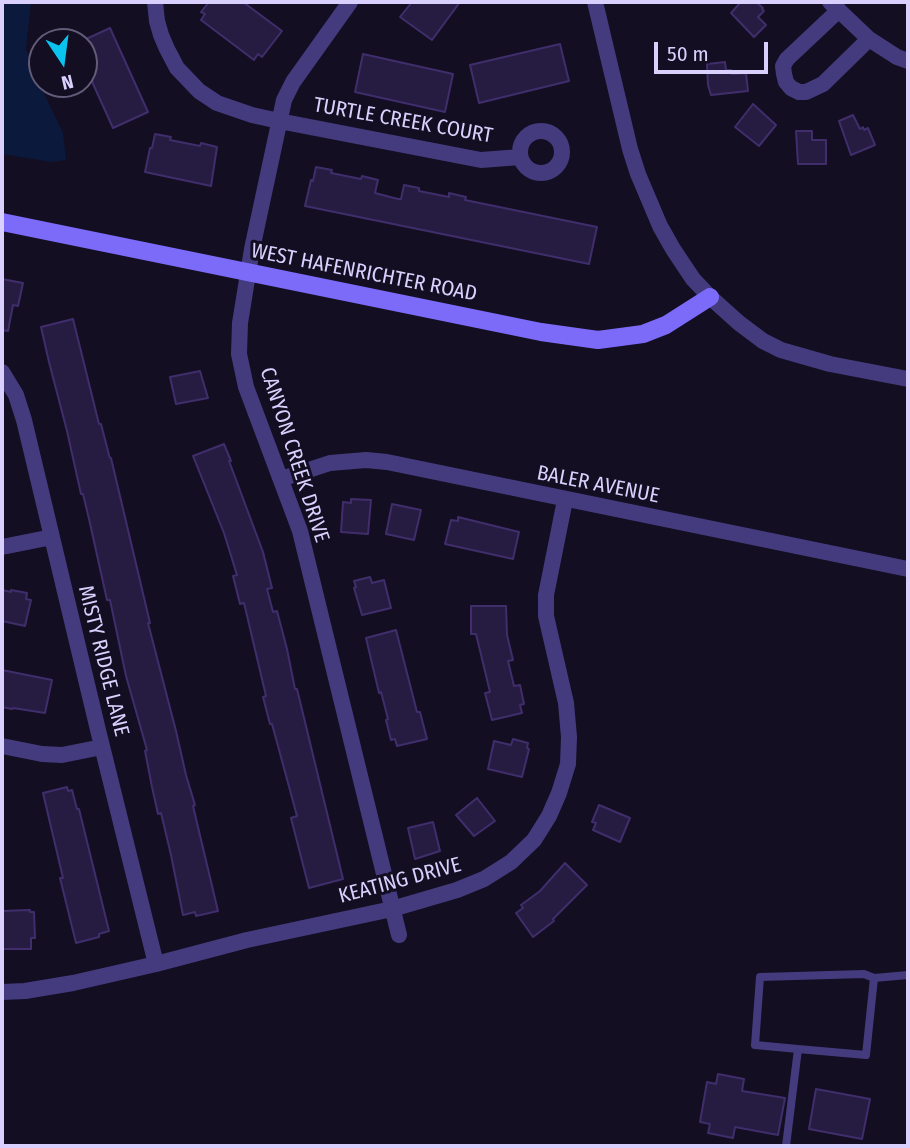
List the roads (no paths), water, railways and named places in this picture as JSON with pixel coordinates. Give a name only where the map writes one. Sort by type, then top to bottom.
[{"type":"street","name":"TURTLE CREEK COURT","points":[[155,2],[157,21],[177,68],[192,84],[217,103],[278,121],[481,160],[520,157]]},
{"type":"street","name":"CANYON CREEK DRIVE","points":[[350,2],[293,82],[284,100],[248,272],[240,323],[239,354],[246,387],[300,531],[399,935]]},
{"type":"street","points":[[594,2],[630,149],[647,198],[673,249],[693,279],[710,297],[763,341],[781,350],[830,365],[908,379]]},
{"type":"street","points":[[869,39],[823,85],[799,92],[786,82],[783,66],[787,59],[834,6],[869,39],[908,61]]},
{"type":"street","name":"WEST HAFENRICHTER ROAD","points":[[2,222],[541,332],[598,340],[643,334],[666,325],[710,297]]},
{"type":"street","name":"MISTY RIDGE LANE","points":[[2,372],[16,395],[24,421],[156,964]]},
{"type":"street","name":"BALER AVENUE","points":[[281,479],[330,463],[366,460],[387,462],[908,569]]},
{"type":"street","name":"KEATING DRIVE","points":[[2,992],[73,983],[247,940],[392,909],[457,890],[484,879],[511,862],[534,840],[549,816],[568,764],[566,704],[545,616],[546,595],[565,500]]},
{"type":"street","points":[[2,547],[52,537]]},
{"type":"street","points":[[2,746],[41,754],[62,755],[102,747]]},
{"type":"lane","points":[[874,978],[866,1055],[755,1045],[760,976],[863,974],[874,978],[908,975]]},
{"type":"lane","points":[[786,1146],[798,1049]]},
{"type":"water","points":[[2,2],[31,2],[26,49],[28,98],[46,98],[63,133],[66,160],[52,162],[2,154]]}]
